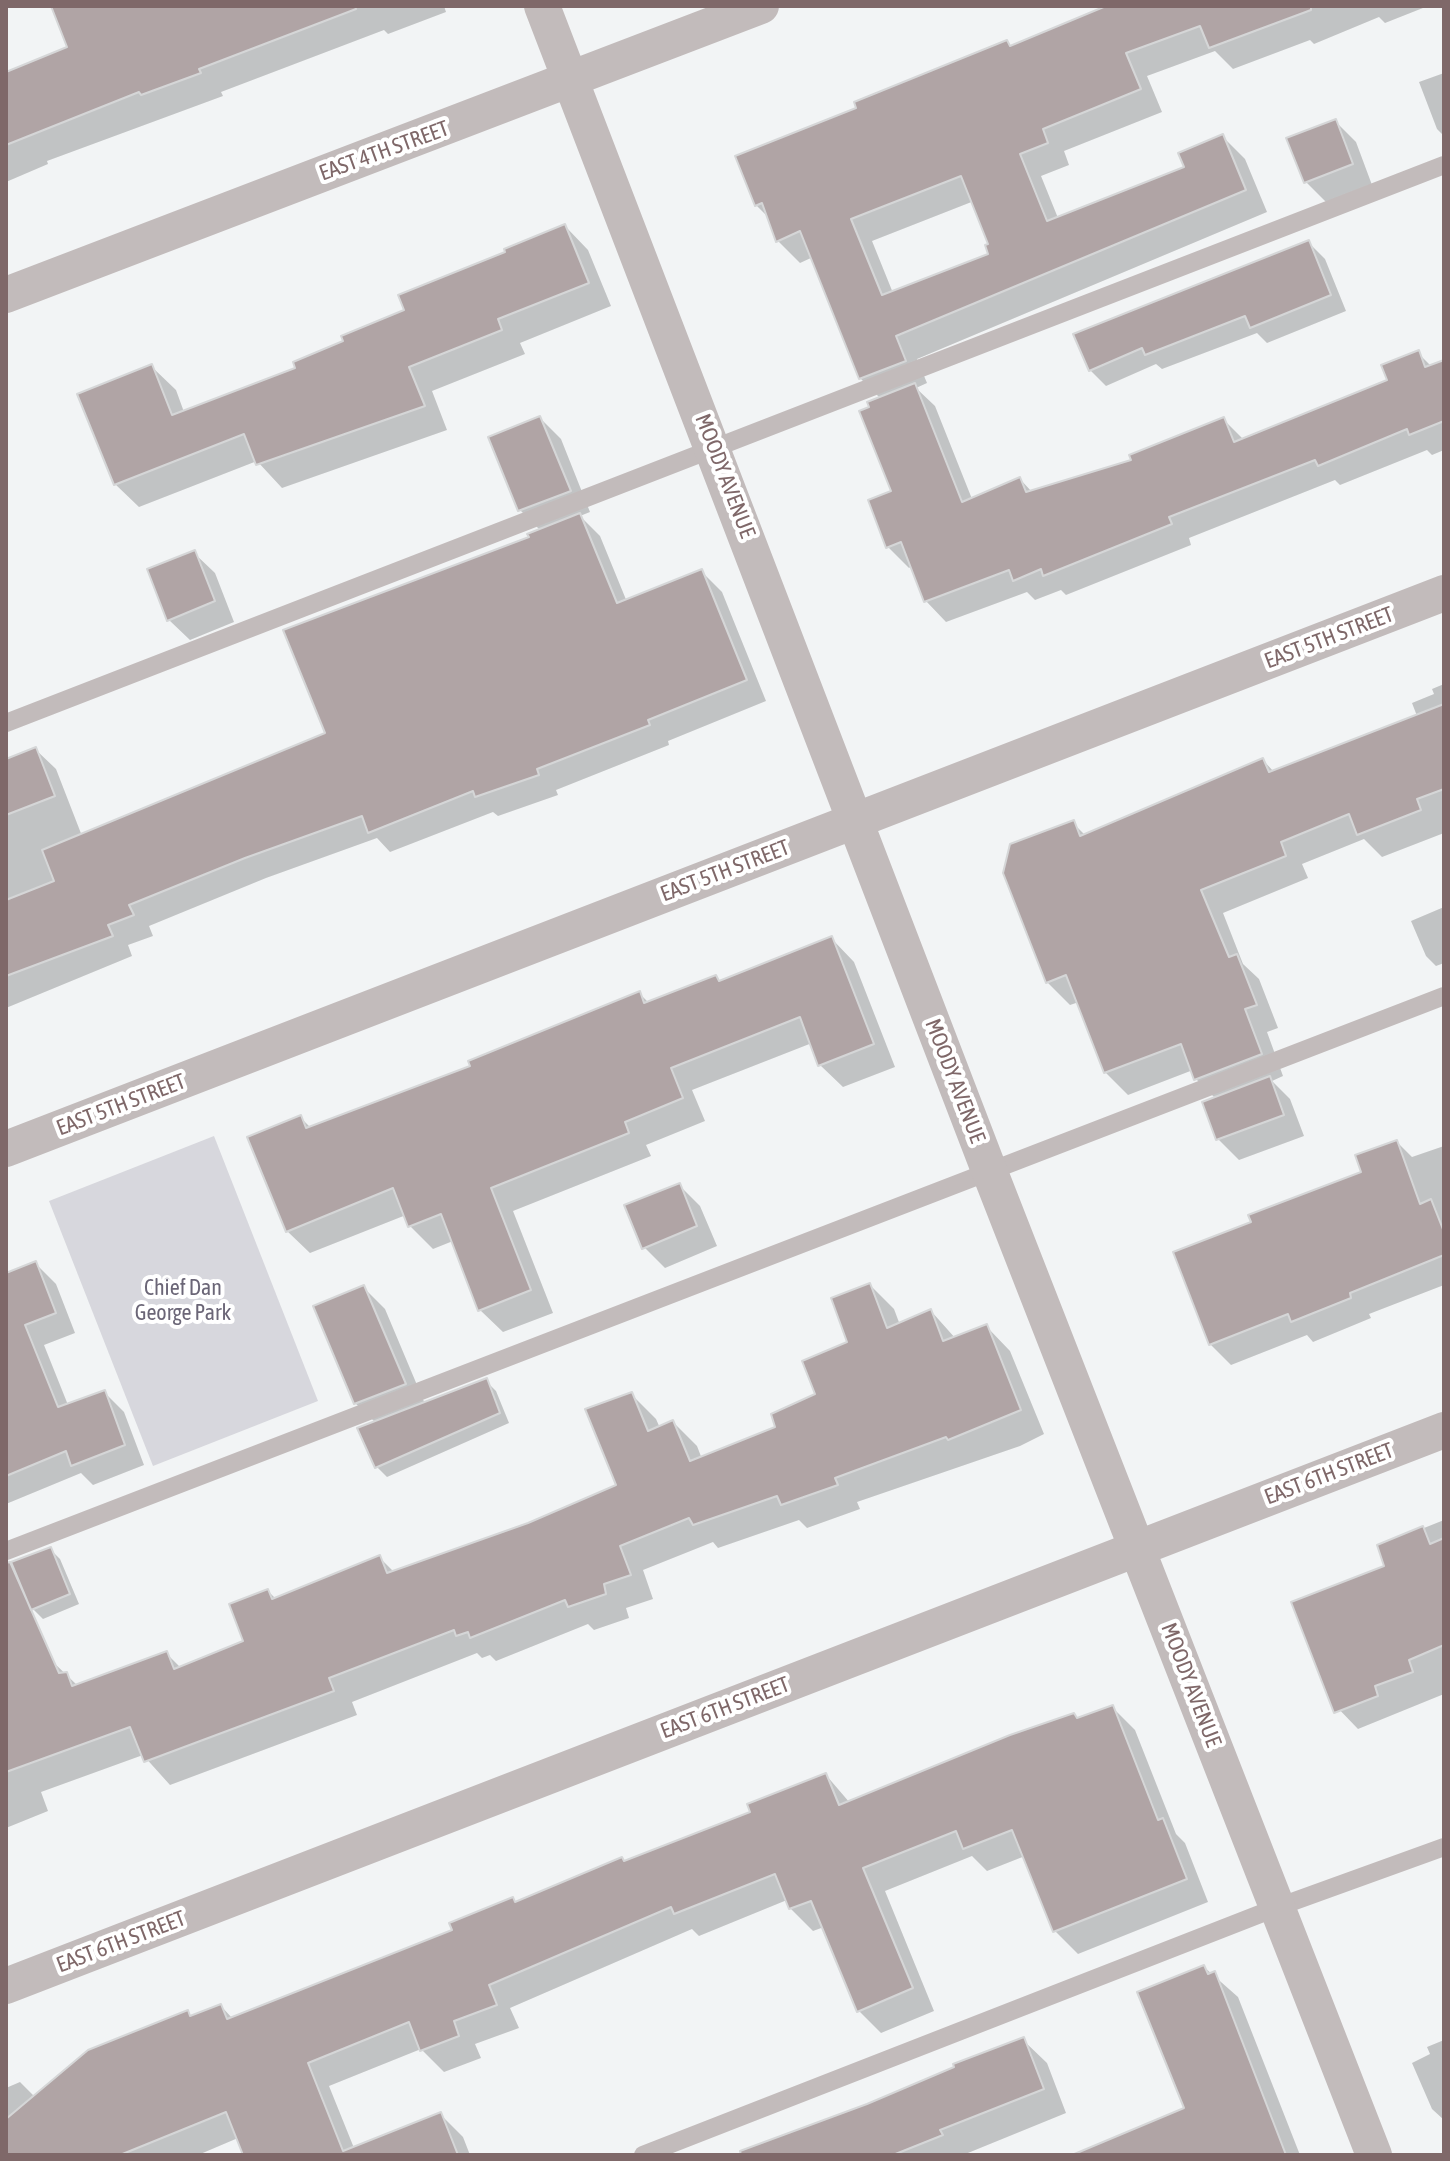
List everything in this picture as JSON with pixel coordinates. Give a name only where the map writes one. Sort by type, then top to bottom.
[{"type":"street","name":"MOODY AVENUE","points":[[542,6],[714,447],[989,1170],[1374,2155]]},
{"type":"street","name":"EAST 4TH STREET","points":[[6,295],[761,6]]},
{"type":"street","name":"EAST 5TH STREET","points":[[6,1149],[1444,593]]},
{"type":"street","name":"EAST 6TH STREET","points":[[6,1986],[1444,1430]]},
{"type":"lane","points":[[6,723],[1444,165]]},
{"type":"lane","points":[[6,1551],[1444,996]]},
{"type":"lane","points":[[643,2155],[1278,1907],[1444,1847]]},
{"type":"green space","name":"Chief Dan George Park","points":[[214,1136],[318,1401],[153,1466],[49,1201]]},
{"type":"building","points":[[51,6],[355,6],[356,9],[199,69],[201,73],[141,95],[139,92],[6,145],[6,72],[67,47]]},
{"type":"building","points":[[1106,6],[1311,6],[1311,10],[1209,48],[1200,26],[1126,53],[1141,89],[1043,129],[1048,143],[1020,154],[1047,221],[1184,167],[1178,153],[1223,134],[1246,190],[896,336],[906,361],[859,379],[800,231],[776,242],[762,203],[755,206],[735,156],[856,108],[854,102],[1007,40],[1010,46]],"holes":[[[961,176],[988,244],[985,245],[988,254],[882,295],[851,219]]]},
{"type":"building","points":[[1336,119],[1353,164],[1304,183],[1286,138]]},
{"type":"building","points":[[565,224],[589,283],[498,319],[502,330],[409,367],[425,406],[256,465],[244,434],[114,485],[77,394],[152,364],[172,415],[295,368],[293,362],[343,341],[341,336],[404,310],[398,295]]},
{"type":"building","points":[[1309,240],[1331,295],[1250,328],[1245,316],[1145,355],[1142,348],[1089,371],[1073,334]]},
{"type":"building","points":[[1419,350],[1425,367],[1444,360],[1444,421],[1409,435],[1407,429],[1318,466],[1315,460],[1169,517],[1172,524],[1043,576],[1041,569],[1013,581],[1009,570],[924,602],[901,542],[886,548],[868,500],[891,491],[859,411],[869,407],[867,402],[915,383],[962,502],[1020,477],[1026,492],[1131,460],[1129,455],[1224,417],[1234,442],[1387,380],[1381,365]]},
{"type":"building","points":[[540,416],[571,491],[518,511],[488,437]]},
{"type":"building","points":[[580,513],[617,603],[702,569],[747,680],[648,720],[650,725],[537,769],[539,775],[475,797],[473,791],[368,833],[362,816],[245,858],[129,905],[134,915],[108,925],[113,936],[6,976],[6,900],[54,881],[42,850],[325,733],[283,630],[529,537],[527,534]]},
{"type":"building","points":[[195,550],[215,601],[167,621],[147,569]]},
{"type":"building","points":[[1444,704],[1444,789],[1417,799],[1421,810],[1357,835],[1349,814],[1281,842],[1286,856],[1201,890],[1229,957],[1237,954],[1257,1005],[1245,1009],[1262,1054],[1194,1080],[1181,1044],[1104,1073],[1066,975],[1046,983],[1003,873],[1010,844],[1074,820],[1080,836],[1263,758],[1269,772]]},
{"type":"building","points":[[36,747],[55,796],[6,815],[6,759]]},
{"type":"building","points":[[832,936],[874,1044],[818,1066],[800,1017],[671,1068],[683,1098],[625,1122],[629,1133],[491,1188],[531,1290],[478,1311],[441,1214],[408,1227],[393,1188],[286,1232],[247,1137],[301,1115],[306,1128],[470,1066],[468,1061],[640,991],[644,1003],[716,975],[719,981]]},
{"type":"building","points":[[1270,1076],[1284,1115],[1216,1140],[1202,1102]]},
{"type":"building","points":[[1397,1140],[1420,1204],[1431,1199],[1444,1232],[1444,1255],[1350,1293],[1351,1298],[1291,1322],[1288,1314],[1209,1345],[1173,1252],[1251,1222],[1248,1215],[1361,1172],[1355,1155]]},
{"type":"building","points":[[680,1183],[697,1226],[642,1249],[624,1205]]},
{"type":"building","points":[[36,1261],[56,1313],[25,1325],[58,1407],[105,1390],[125,1445],[71,1466],[66,1451],[6,1476],[6,1273]]},
{"type":"building","points":[[870,1283],[887,1328],[931,1309],[943,1341],[987,1324],[1021,1410],[948,1440],[946,1437],[835,1478],[838,1485],[781,1505],[777,1496],[693,1525],[689,1518],[620,1546],[631,1575],[604,1584],[606,1594],[568,1607],[565,1600],[470,1638],[468,1632],[456,1636],[454,1630],[329,1678],[334,1691],[144,1762],[130,1727],[6,1772],[6,1563],[10,1562],[59,1673],[67,1672],[72,1686],[167,1651],[174,1669],[243,1641],[229,1604],[268,1589],[272,1599],[380,1555],[387,1573],[528,1523],[616,1485],[585,1409],[632,1392],[648,1431],[673,1420],[690,1461],[775,1427],[771,1414],[815,1394],[802,1361],[847,1342],[831,1298]]},
{"type":"building","points":[[364,1285],[406,1384],[354,1404],[313,1306]]},
{"type":"building","points":[[487,1378],[500,1413],[375,1468],[357,1428]]},
{"type":"building","points":[[1423,1526],[1430,1544],[1444,1538],[1444,1645],[1409,1660],[1413,1672],[1375,1686],[1378,1696],[1334,1713],[1291,1602],[1384,1566],[1377,1545]]},
{"type":"building","points":[[51,1547],[70,1594],[31,1610],[11,1562]]},
{"type":"building","points":[[1113,1705],[1158,1820],[1163,1818],[1187,1879],[1053,1932],[1012,1830],[963,1849],[956,1831],[863,1868],[913,1988],[857,2012],[811,1901],[789,1909],[775,1874],[674,1914],[671,1907],[489,1985],[497,2005],[454,2021],[459,2036],[420,2051],[409,2022],[308,2063],[343,2151],[441,2112],[458,2155],[243,2155],[226,2112],[120,2155],[6,2155],[6,2119],[88,2050],[188,2010],[190,2016],[221,2004],[227,2019],[452,1930],[449,1923],[513,1897],[515,1902],[622,1857],[624,1861],[750,1812],[747,1804],[826,1773],[839,1805],[1010,1735],[1074,1713],[1077,1718]]},
{"type":"building","points":[[1204,1965],[1208,1974],[1215,1971],[1286,2155],[1072,2155],[1184,2108],[1137,1992]]},
{"type":"building","points":[[1024,2037],[1044,2089],[940,2130],[943,2135],[893,2155],[741,2155],[740,2151],[867,2104],[954,2067],[953,2064]]}]
